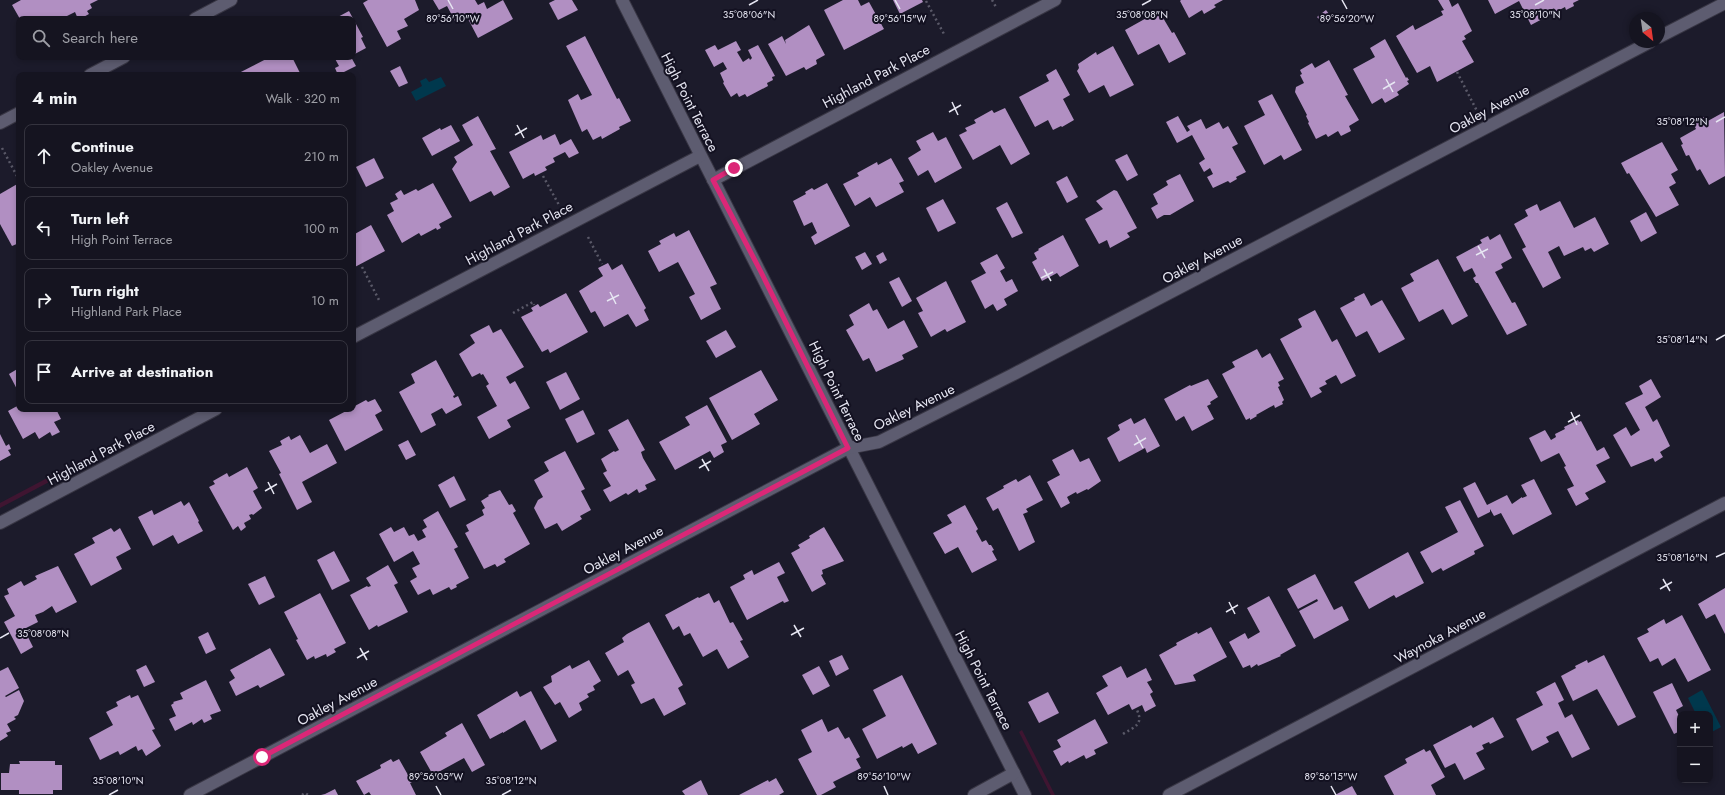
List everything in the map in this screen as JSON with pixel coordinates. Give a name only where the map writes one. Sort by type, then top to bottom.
[{"type":"street","points":[[201,16],[231,0]]},
{"type":"street","name":"High Point Terrace","points":[[622,0],[700,156],[768,285],[848,448],[1025,795]]},
{"type":"street","name":"Highland Park Place","points":[[713,180],[1054,0]]},
{"type":"street","points":[[1665,34],[1725,3]]},
{"type":"street","name":"Oakley Avenue","points":[[190,795],[848,448],[879,442],[1012,375],[1639,48]]},
{"type":"street","points":[[96,72],[118,60]]},
{"type":"street","points":[[0,123],[16,115]]},
{"type":"street","name":"Highland Park Place","points":[[356,335],[700,156]]},
{"type":"street","name":"Highland Park Place","points":[[0,523],[210,412]]},
{"type":"street","name":"Waynoka Avenue","points":[[1169,795],[1725,503]]},
{"type":"street","points":[[974,795],[1014,773]]},
{"type":"path","points":[[992,0],[996,7]]},
{"type":"path","points":[[926,1],[944,34]]},
{"type":"path","points":[[1457,72],[1478,113]]},
{"type":"path","points":[[2,148],[16,174]]},
{"type":"path","points":[[543,176],[559,205]]},
{"type":"path","points":[[588,237],[602,264]]},
{"type":"path","points":[[362,267],[379,300]]},
{"type":"path","points":[[513,313],[533,302],[534,304]]},
{"type":"path","points":[[1123,734],[1139,724],[1140,719],[1137,710]]},
{"type":"path","points":[[302,795],[305,793],[308,795]]},
{"type":"shaded area","points":[[87,457],[87,462],[0,508],[0,503]]},
{"type":"shaded area","points":[[1022,730],[1055,795],[1051,795],[1019,732]]},
{"type":"water","points":[[441,77],[446,86],[416,101],[411,92],[422,86],[420,81],[426,78],[429,82]]},
{"type":"water","points":[[1702,690],[1713,711],[1694,711],[1688,698]]},
{"type":"water","points":[[1713,711],[1721,727],[1713,731]]},
{"type":"building","points":[[21,0],[98,0],[90,4],[92,8],[87,11],[89,14],[85,16],[77,16],[75,12],[67,16],[18,16],[12,5]]},
{"type":"building","points":[[368,0],[415,0],[419,10],[404,19],[408,26],[397,31],[401,39],[387,47],[363,3]]},
{"type":"building","points":[[433,0],[475,0],[478,5],[484,2],[487,9],[503,0],[513,19],[478,38],[466,15],[455,21],[447,6],[439,10]]},
{"type":"building","points":[[555,0],[572,0],[578,10],[558,20],[549,3]]},
{"type":"building","points":[[843,0],[858,0],[861,6],[869,2],[884,29],[844,50],[824,10]]},
{"type":"building","points":[[893,0],[922,0],[923,2],[900,14]]},
{"type":"building","points":[[1223,0],[1214,5],[1216,7],[1204,14],[1202,10],[1189,18],[1180,1]]},
{"type":"building","points":[[1438,0],[1449,0],[1452,7],[1458,3],[1472,31],[1464,36],[1466,39],[1462,41],[1474,62],[1437,82],[1430,66],[1417,73],[1396,36],[1413,25],[1415,30],[1443,15],[1441,11],[1444,10]]},
{"type":"building","points":[[1488,0],[1579,0],[1573,3],[1574,6],[1566,10],[1565,7],[1531,25],[1519,1],[1495,14]]},
{"type":"building","points":[[1326,10],[1332,18],[1323,24],[1317,17]]},
{"type":"building","points":[[349,11],[352,16],[340,16]]},
{"type":"building","points":[[1159,11],[1172,33],[1174,32],[1186,54],[1169,63],[1159,44],[1138,55],[1125,30]]},
{"type":"building","points":[[356,24],[363,37],[361,38],[366,48],[356,53]]},
{"type":"building","points":[[809,25],[825,55],[816,60],[817,64],[806,70],[804,67],[786,76],[768,44],[782,36],[786,44],[785,40]]},
{"type":"building","points":[[585,36],[617,99],[619,98],[631,121],[619,127],[620,129],[602,139],[601,136],[593,140],[587,129],[582,132],[568,100],[578,94],[581,100],[592,95],[566,46]]},
{"type":"building","points":[[1385,39],[1406,78],[1407,77],[1409,80],[1407,81],[1409,84],[1397,92],[1399,95],[1385,103],[1382,98],[1372,104],[1353,69],[1375,57],[1370,48]]},
{"type":"building","points":[[736,41],[741,50],[737,52],[743,62],[749,58],[750,60],[752,58],[748,50],[758,45],[775,76],[772,77],[773,80],[767,83],[768,86],[747,97],[745,94],[739,97],[737,93],[731,97],[723,83],[724,82],[720,73],[727,69],[723,62],[714,67],[705,50],[715,45],[718,50]]},
{"type":"building","points":[[1113,46],[1134,85],[1110,97],[1104,85],[1089,93],[1077,71],[1079,68],[1078,64],[1096,52],[1097,55]]},
{"type":"building","points":[[264,60],[294,60],[300,72],[241,72]]},
{"type":"building","points":[[336,60],[353,60],[356,66],[344,72],[337,72],[335,68],[339,66]]},
{"type":"building","points":[[1329,60],[1348,95],[1345,96],[1359,120],[1349,126],[1351,131],[1341,136],[1338,131],[1328,137],[1326,134],[1316,139],[1308,123],[1307,115],[1295,92],[1296,87],[1304,83],[1300,75],[1302,74],[1300,70],[1312,63],[1315,68]]},
{"type":"building","points":[[400,66],[408,83],[399,87],[390,71]]},
{"type":"building","points":[[1056,69],[1070,95],[1063,99],[1074,120],[1053,130],[1048,120],[1035,127],[1019,97],[1049,81],[1046,75]]},
{"type":"building","points":[[1272,94],[1302,150],[1284,160],[1281,155],[1264,165],[1244,126],[1265,115],[1258,101]]},
{"type":"building","points":[[1005,108],[1030,154],[1011,165],[1000,145],[973,160],[959,135],[967,131],[965,128],[976,123],[974,120],[992,110],[994,113]]},
{"type":"building","points":[[1724,112],[1725,176],[1709,185],[1700,169],[1697,171],[1689,155],[1686,156],[1681,145],[1683,144],[1680,138],[1696,129],[1693,123],[1704,117],[1706,122]]},
{"type":"building","points":[[478,116],[496,149],[490,151],[510,187],[494,196],[491,191],[470,202],[452,169],[457,162],[454,157],[473,145],[462,125]]},
{"type":"building","points":[[1178,116],[1187,132],[1190,130],[1187,126],[1201,119],[1206,129],[1219,122],[1223,129],[1228,126],[1238,144],[1232,147],[1246,172],[1236,177],[1237,179],[1230,183],[1228,181],[1213,188],[1207,177],[1213,174],[1210,168],[1204,172],[1199,163],[1205,159],[1192,135],[1177,143],[1166,122]]},
{"type":"building","points":[[451,125],[460,141],[432,156],[422,138],[440,128],[441,130]]},
{"type":"building","points":[[933,132],[938,141],[946,137],[962,168],[935,183],[928,170],[918,176],[908,158],[921,150],[916,141]]},
{"type":"building","points":[[555,134],[560,145],[571,139],[579,153],[569,158],[565,152],[553,158],[555,162],[545,167],[547,170],[535,176],[534,173],[523,179],[509,152],[541,135],[543,140]]},
{"type":"building","points":[[1662,142],[1678,170],[1671,174],[1676,183],[1669,187],[1679,205],[1656,217],[1629,173],[1627,174],[1621,163]]},
{"type":"building","points":[[1127,154],[1138,175],[1127,181],[1115,160]]},
{"type":"building","points":[[374,158],[384,178],[366,187],[356,167]]},
{"type":"building","points":[[891,158],[904,181],[899,183],[904,192],[876,207],[870,197],[855,206],[843,184],[859,176],[857,173],[877,162],[878,165]]},
{"type":"building","points":[[1180,174],[1194,201],[1170,215],[1164,215],[1157,219],[1151,208],[1158,204],[1153,194],[1168,185],[1166,181]]},
{"type":"building","points":[[1067,176],[1078,197],[1067,203],[1056,182]]},
{"type":"building","points":[[433,183],[452,217],[439,224],[441,228],[437,230],[436,228],[421,236],[419,233],[402,243],[387,215],[394,211],[390,203],[398,199],[395,194],[401,190],[404,195],[416,189],[418,191]]},
{"type":"building","points":[[827,183],[850,226],[815,245],[811,237],[817,233],[812,222],[804,226],[793,201],[806,194],[805,192],[812,188],[814,190]]},
{"type":"building","points":[[16,185],[16,244],[12,246],[0,224],[0,194]]},
{"type":"building","points":[[1114,190],[1117,191],[1137,228],[1127,233],[1130,237],[1110,248],[1107,240],[1099,244],[1085,219],[1103,209],[1096,201]]},
{"type":"building","points":[[943,199],[956,223],[938,232],[926,208]]},
{"type":"building","points":[[1560,201],[1574,228],[1595,217],[1609,244],[1594,252],[1591,248],[1585,251],[1583,247],[1564,256],[1559,246],[1548,252],[1561,278],[1543,288],[1522,249],[1526,247],[1514,224],[1528,216],[1525,210],[1537,204],[1540,211]]},
{"type":"building","points":[[1007,202],[1023,233],[1012,238],[996,208]]},
{"type":"building","points":[[1646,212],[1657,233],[1641,242],[1630,221]]},
{"type":"building","points":[[371,225],[385,251],[356,266],[356,233]]},
{"type":"building","points":[[689,230],[717,284],[710,287],[721,309],[701,320],[689,297],[695,294],[678,262],[659,272],[648,251],[661,244],[659,241],[674,233],[676,237]]},
{"type":"building","points":[[1500,234],[1512,258],[1501,264],[1503,268],[1495,272],[1512,303],[1515,302],[1527,325],[1507,335],[1478,283],[1476,283],[1473,278],[1476,276],[1472,268],[1464,272],[1456,257],[1482,243],[1480,240],[1488,236],[1490,240]]},
{"type":"building","points":[[1063,235],[1079,266],[1060,277],[1057,273],[1042,281],[1032,262],[1037,259],[1034,253],[1039,250],[1038,249]]},
{"type":"building","points":[[865,252],[872,264],[862,270],[855,257]]},
{"type":"building","points":[[883,252],[887,260],[880,264],[876,256]]},
{"type":"building","points":[[997,254],[1005,268],[1000,271],[1006,282],[1012,279],[1018,291],[1004,299],[1007,305],[997,311],[993,304],[985,309],[971,281],[986,273],[980,263]]},
{"type":"building","points":[[1438,259],[1468,316],[1452,325],[1443,309],[1419,322],[1401,288],[1414,281],[1410,274]]},
{"type":"building","points":[[608,263],[612,270],[622,264],[646,308],[644,310],[649,320],[636,327],[628,314],[604,327],[595,311],[591,313],[579,291],[603,276],[598,268]]},
{"type":"building","points":[[899,277],[912,301],[902,307],[889,282]]},
{"type":"building","points":[[946,281],[966,322],[947,332],[945,329],[931,337],[918,313],[923,311],[916,298]]},
{"type":"building","points":[[566,293],[588,332],[550,353],[548,349],[542,352],[521,317],[533,311],[531,308],[538,304],[540,307]]},
{"type":"building","points":[[1364,293],[1371,306],[1382,300],[1405,339],[1379,353],[1367,331],[1356,337],[1340,308]]},
{"type":"building","points":[[869,303],[873,311],[877,309],[888,329],[904,320],[918,347],[902,355],[904,359],[876,372],[869,358],[863,361],[846,330],[854,325],[849,315]]},
{"type":"building","points":[[1315,310],[1332,342],[1337,339],[1356,376],[1341,384],[1336,375],[1325,381],[1327,384],[1319,388],[1322,392],[1311,398],[1280,339],[1302,327],[1298,319]]},
{"type":"building","points":[[489,325],[493,333],[501,329],[524,367],[506,377],[510,384],[515,381],[530,408],[507,420],[511,427],[489,439],[477,417],[497,406],[486,386],[489,384],[483,374],[481,375],[480,373],[472,377],[459,354],[475,343],[470,335]]},
{"type":"building","points":[[726,330],[736,347],[716,358],[706,341]]},
{"type":"building","points":[[1257,349],[1262,358],[1270,353],[1284,379],[1278,382],[1280,386],[1278,387],[1284,400],[1282,402],[1283,404],[1275,408],[1274,405],[1250,420],[1250,418],[1246,420],[1222,374],[1235,367],[1232,362]]},
{"type":"building","points":[[436,360],[455,395],[453,396],[454,398],[458,396],[462,405],[446,414],[442,408],[431,414],[436,425],[421,433],[399,392],[415,383],[411,374]]},
{"type":"building","points":[[16,370],[16,387],[9,374]]},
{"type":"building","points":[[761,370],[778,400],[754,414],[760,424],[732,440],[709,398]]},
{"type":"building","points":[[566,372],[580,399],[560,410],[546,382]]},
{"type":"building","points":[[1208,379],[1218,397],[1207,406],[1214,419],[1192,431],[1184,416],[1176,421],[1164,399],[1190,385],[1191,386]]},
{"type":"building","points":[[1651,379],[1661,397],[1645,407],[1653,422],[1657,419],[1670,446],[1660,452],[1663,457],[1655,462],[1653,458],[1631,467],[1613,435],[1626,427],[1631,436],[1640,430],[1625,403],[1643,394],[1639,386]]},
{"type":"building","points":[[375,399],[382,411],[375,415],[383,430],[345,451],[329,420],[344,412],[356,412],[356,405],[366,400],[368,402]]},
{"type":"building","points":[[707,405],[727,442],[721,445],[724,452],[714,458],[710,451],[675,470],[659,442],[690,425],[685,417]]},
{"type":"building","points":[[16,407],[16,412],[58,412],[61,419],[54,422],[60,432],[52,436],[50,432],[39,439],[35,432],[23,439],[8,411]]},
{"type":"building","points":[[583,410],[595,434],[577,443],[565,419]]},
{"type":"building","points":[[1131,418],[1134,424],[1145,418],[1160,446],[1147,453],[1145,448],[1119,462],[1107,438],[1120,430],[1118,425]]},
{"type":"building","points":[[628,419],[645,450],[641,452],[643,458],[656,480],[645,485],[647,489],[639,493],[637,489],[628,495],[626,493],[610,502],[603,490],[611,486],[603,473],[607,471],[601,459],[614,451],[619,450],[608,430]]},
{"type":"building","points":[[1578,420],[1579,422],[1581,421],[1597,451],[1604,447],[1610,458],[1596,465],[1606,482],[1585,493],[1589,499],[1576,506],[1567,489],[1574,486],[1564,467],[1566,466],[1559,453],[1541,462],[1529,438],[1545,430],[1551,440],[1556,437],[1555,434],[1565,429],[1564,427]]},
{"type":"building","points":[[0,434],[6,446],[9,444],[11,449],[8,450],[11,455],[0,461]]},
{"type":"building","points":[[300,435],[310,453],[327,444],[337,463],[302,482],[312,502],[297,510],[279,474],[281,473],[269,451],[282,445],[280,441],[289,436],[291,440]]},
{"type":"building","points":[[408,440],[416,455],[406,460],[398,445]]},
{"type":"building","points":[[1073,449],[1080,462],[1089,458],[1101,481],[1088,490],[1087,489],[1077,494],[1076,492],[1067,497],[1070,503],[1061,508],[1047,482],[1060,475],[1052,460]]},
{"type":"building","points":[[565,451],[585,489],[581,491],[591,510],[580,516],[582,519],[562,531],[557,523],[545,529],[534,508],[538,500],[543,497],[534,480],[549,471],[544,462]]},
{"type":"building","points":[[247,467],[258,488],[253,491],[262,508],[253,515],[249,515],[251,519],[244,523],[246,527],[241,531],[238,526],[233,530],[209,487],[215,484],[213,481],[227,473],[229,477]]},
{"type":"building","points":[[1030,475],[1043,500],[1026,509],[1028,512],[1023,514],[1035,542],[1019,551],[998,508],[993,511],[986,498],[1016,479],[1018,482]]},
{"type":"building","points":[[454,476],[466,500],[450,508],[438,485]]},
{"type":"building","points":[[1534,479],[1552,514],[1513,535],[1501,513],[1494,516],[1490,509],[1490,512],[1478,518],[1463,488],[1475,482],[1487,505],[1507,495],[1512,504],[1522,497],[1527,496],[1521,485]]},
{"type":"building","points":[[500,490],[509,505],[512,504],[516,511],[513,513],[530,544],[504,559],[506,562],[497,567],[495,564],[484,569],[465,533],[469,531],[466,525],[484,515],[482,510],[485,508],[481,501],[489,496],[488,495]]},
{"type":"building","points":[[1460,500],[1484,546],[1474,551],[1475,554],[1443,571],[1441,568],[1432,573],[1420,552],[1458,532],[1445,507]]},
{"type":"building","points":[[181,501],[184,506],[189,502],[203,531],[178,544],[173,535],[153,546],[138,517],[152,510],[154,515]]},
{"type":"building","points":[[965,505],[978,529],[976,531],[982,542],[986,540],[989,545],[991,545],[994,550],[992,551],[997,560],[972,573],[958,547],[945,554],[933,533],[952,523],[947,515]]},
{"type":"building","points":[[438,511],[458,547],[454,549],[469,578],[456,585],[457,587],[451,590],[449,587],[433,595],[430,589],[418,595],[410,581],[417,577],[412,568],[420,564],[413,551],[394,562],[379,534],[391,527],[394,532],[404,527],[409,536],[414,534],[418,541],[426,537],[422,530],[427,527],[423,520]]},
{"type":"building","points":[[824,527],[844,561],[822,570],[823,574],[821,575],[826,584],[812,592],[791,553],[800,548],[798,545],[810,538],[809,536]]},
{"type":"building","points":[[111,528],[114,532],[120,528],[131,549],[116,557],[122,569],[91,586],[74,554],[95,543],[92,538]]},
{"type":"building","points":[[334,551],[350,581],[332,590],[317,560]]},
{"type":"building","points":[[1408,552],[1424,583],[1396,598],[1394,595],[1369,609],[1354,582]]},
{"type":"building","points":[[779,562],[785,573],[777,577],[789,601],[784,603],[783,601],[747,620],[730,587],[745,579],[743,575],[752,570],[754,575]]},
{"type":"building","points":[[388,565],[398,583],[394,585],[408,612],[369,630],[350,595],[367,586],[371,586],[366,578]]},
{"type":"building","points":[[58,566],[77,602],[56,613],[52,606],[35,615],[38,622],[24,629],[33,647],[21,654],[4,622],[15,616],[4,596],[9,594],[7,589],[21,581],[24,586],[37,579],[35,576]]},
{"type":"building","points":[[1315,574],[1334,610],[1342,606],[1349,620],[1314,639],[1299,611],[1318,601],[1317,599],[1298,609],[1287,589]]},
{"type":"building","points":[[265,576],[275,597],[259,605],[248,584]]},
{"type":"building","points":[[1725,588],[1725,634],[1715,614],[1706,619],[1698,604]]},
{"type":"building","points":[[320,593],[346,643],[334,649],[336,652],[327,657],[326,654],[315,659],[314,656],[307,660],[296,640],[298,639],[284,612]]},
{"type":"building","points":[[709,593],[714,603],[719,600],[730,623],[733,622],[743,640],[740,641],[749,657],[728,669],[717,649],[703,657],[690,633],[684,636],[679,626],[673,630],[665,615],[698,597],[699,598]]},
{"type":"building","points":[[1269,596],[1296,646],[1280,655],[1281,656],[1258,666],[1257,664],[1251,668],[1250,665],[1243,668],[1229,642],[1245,633],[1248,639],[1260,632],[1247,608]]},
{"type":"building","points":[[1682,615],[1711,670],[1688,682],[1675,658],[1662,666],[1658,658],[1650,662],[1637,638],[1649,632],[1647,629],[1664,619],[1666,624]]},
{"type":"building","points":[[649,622],[683,685],[678,688],[686,704],[664,716],[654,698],[641,704],[631,685],[635,683],[628,670],[618,676],[605,653],[624,642],[622,638],[627,634]]},
{"type":"building","points":[[1211,627],[1227,657],[1193,675],[1196,681],[1175,685],[1159,655],[1177,645],[1176,643],[1197,632],[1198,634]]},
{"type":"building","points":[[208,632],[216,649],[206,654],[198,637]]},
{"type":"building","points":[[270,648],[285,675],[260,688],[258,685],[236,696],[229,682],[235,678],[230,670]]},
{"type":"building","points":[[842,655],[849,669],[836,676],[829,661]]},
{"type":"building","points":[[1604,655],[1636,717],[1618,726],[1597,689],[1573,701],[1561,676],[1587,660],[1588,663]]},
{"type":"building","points":[[589,660],[601,681],[593,686],[595,690],[587,694],[589,697],[579,703],[582,710],[569,718],[560,702],[555,705],[543,687],[552,682],[551,676],[570,665],[572,669]]},
{"type":"building","points":[[146,665],[155,682],[144,687],[136,670]]},
{"type":"building","points":[[819,666],[830,686],[813,695],[802,675]]},
{"type":"building","points":[[1121,666],[1127,678],[1146,668],[1152,680],[1147,682],[1153,692],[1150,694],[1156,706],[1145,712],[1142,705],[1132,710],[1129,704],[1108,715],[1096,693],[1108,686],[1102,676]]},
{"type":"building","points":[[8,667],[19,688],[5,696],[6,697],[19,690],[24,701],[18,715],[14,717],[16,719],[7,724],[11,731],[6,733],[8,736],[0,741],[0,671]]},
{"type":"building","points":[[902,675],[937,744],[918,754],[912,743],[903,748],[902,746],[877,759],[862,729],[886,716],[873,690]]},
{"type":"building","points":[[206,680],[221,711],[210,715],[212,719],[204,723],[202,719],[193,725],[192,722],[175,731],[169,719],[176,716],[171,705],[174,703],[173,702],[183,699],[180,693]]},
{"type":"building","points":[[1555,682],[1564,700],[1558,703],[1565,718],[1572,714],[1590,749],[1572,758],[1558,731],[1546,737],[1549,742],[1532,751],[1516,719],[1543,705],[1536,692]]},
{"type":"building","points":[[1672,683],[1683,706],[1676,710],[1677,732],[1674,734],[1653,692]]},
{"type":"building","points":[[517,691],[520,697],[531,691],[557,741],[541,750],[525,720],[490,739],[477,715]]},
{"type":"building","points":[[1048,692],[1059,713],[1039,723],[1028,702]]},
{"type":"building","points":[[130,695],[131,698],[138,695],[155,729],[152,730],[161,746],[146,756],[142,749],[138,751],[136,746],[120,755],[118,751],[100,760],[89,738],[113,725],[106,712],[118,706],[116,702]]},
{"type":"building","points":[[1493,717],[1504,737],[1490,744],[1489,742],[1482,745],[1484,749],[1476,753],[1485,769],[1464,780],[1455,763],[1445,768],[1433,745],[1471,725],[1473,728]]},
{"type":"building","points":[[822,719],[828,732],[838,727],[845,739],[849,737],[860,757],[856,759],[861,768],[833,782],[836,787],[821,795],[817,795],[798,759],[812,752],[801,730]]},
{"type":"building","points":[[1095,719],[1108,743],[1094,750],[1096,754],[1086,759],[1084,755],[1069,763],[1068,761],[1061,766],[1053,751],[1061,747],[1057,740]]},
{"type":"building","points":[[462,723],[485,765],[472,772],[464,758],[433,775],[420,752],[447,736],[445,733]]},
{"type":"building","points":[[1424,749],[1426,752],[1430,750],[1445,777],[1431,785],[1436,795],[1394,795],[1384,776],[1407,763],[1405,759]]},
{"type":"building","points":[[391,759],[393,762],[399,759],[412,782],[410,783],[416,795],[371,795],[369,792],[364,795],[356,781],[381,768],[380,765]]},
{"type":"building","points":[[19,761],[55,761],[55,765],[62,765],[62,790],[53,790],[53,794],[19,794],[19,790],[1,790],[1,773],[9,773],[10,764],[20,764]]},
{"type":"building","points":[[776,778],[784,792],[779,795],[739,795],[768,780],[769,782]]},
{"type":"building","points":[[701,780],[708,795],[685,795],[682,791]]},
{"type":"building","points":[[1352,786],[1357,795],[1335,795]]},
{"type":"building","points":[[335,789],[338,795],[321,795],[325,794]]},
{"type":"route","points":[[262,757],[848,448],[761,272],[713,180],[734,168]]}]
